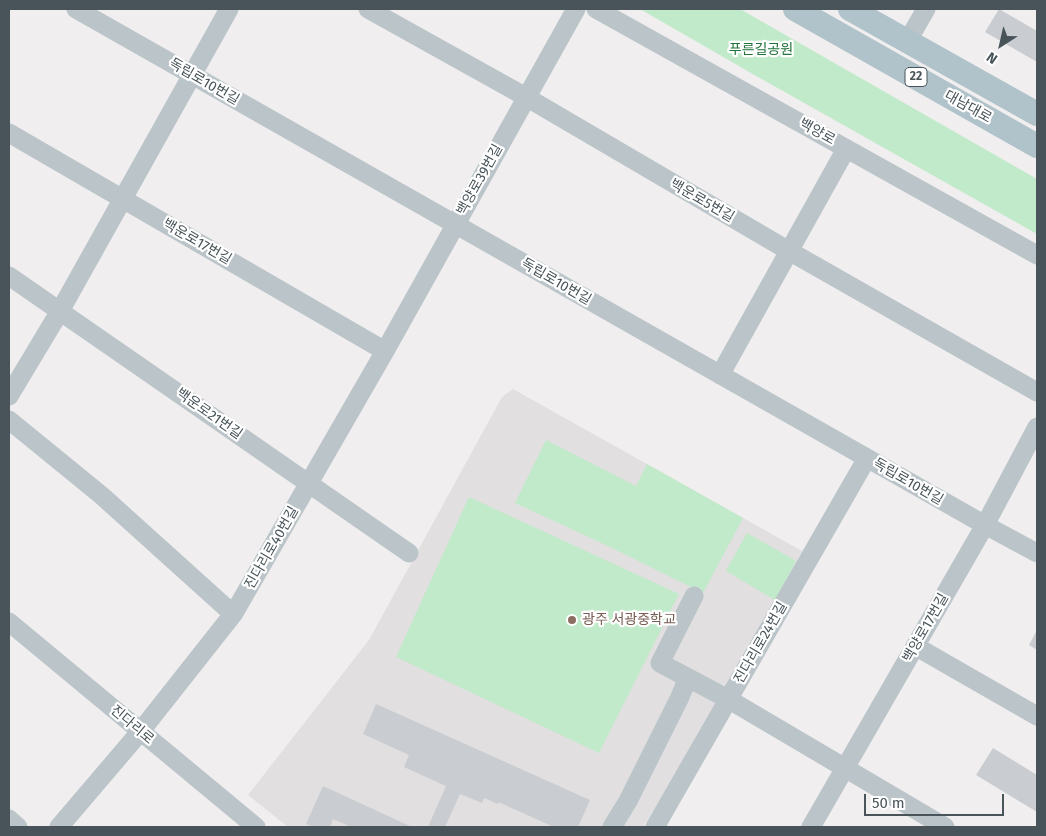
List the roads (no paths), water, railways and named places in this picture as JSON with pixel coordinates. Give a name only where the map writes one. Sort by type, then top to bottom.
[{"type":"main road","name":"대남대로","points":[[795,9],[1037,146]]},
{"type":"main road","name":"대남대로","points":[[850,9],[1037,114]]},
{"type":"street","name":"독립로10번길","points":[[76,9],[1037,553]]},
{"type":"street","points":[[9,396],[60,311],[229,9]]},
{"type":"street","name":"백운로5번길","points":[[368,9],[526,97],[789,251],[1037,392]]},
{"type":"street","name":"백양로39번길","points":[[385,351],[576,9]]},
{"type":"street","name":"백양로","points":[[596,9],[1037,255]]},
{"type":"street","points":[[907,42],[926,9]]},
{"type":"street","name":"백운로17번길","points":[[9,133],[385,351]]},
{"type":"street","points":[[720,375],[846,149]]},
{"type":"street","name":"백운로21번길","points":[[9,276],[409,553]]},
{"type":"street","name":"진다리로40번길","points":[[59,827],[140,732],[233,614],[385,351]]},
{"type":"street","points":[[9,420],[101,495],[233,614]]},
{"type":"street","name":"백양로17번길","points":[[811,827],[985,525],[1037,427]]},
{"type":"street","name":"진다리로24번길","points":[[655,827],[867,458]]},
{"type":"street","points":[[694,596],[660,663],[728,699],[945,827]]},
{"type":"street","name":"진다리로","points":[[9,622],[256,827]]},
{"type":"street","points":[[915,646],[1037,716]]},
{"type":"street","points":[[612,827],[636,784],[688,678]]},
{"type":"street","points":[[9,819],[18,827]]},
{"type":"place","name":"광주 서광중학교","points":[[572,620]]},
{"type":"park label","name":"푸른길공원","points":[[761,50]]}]
